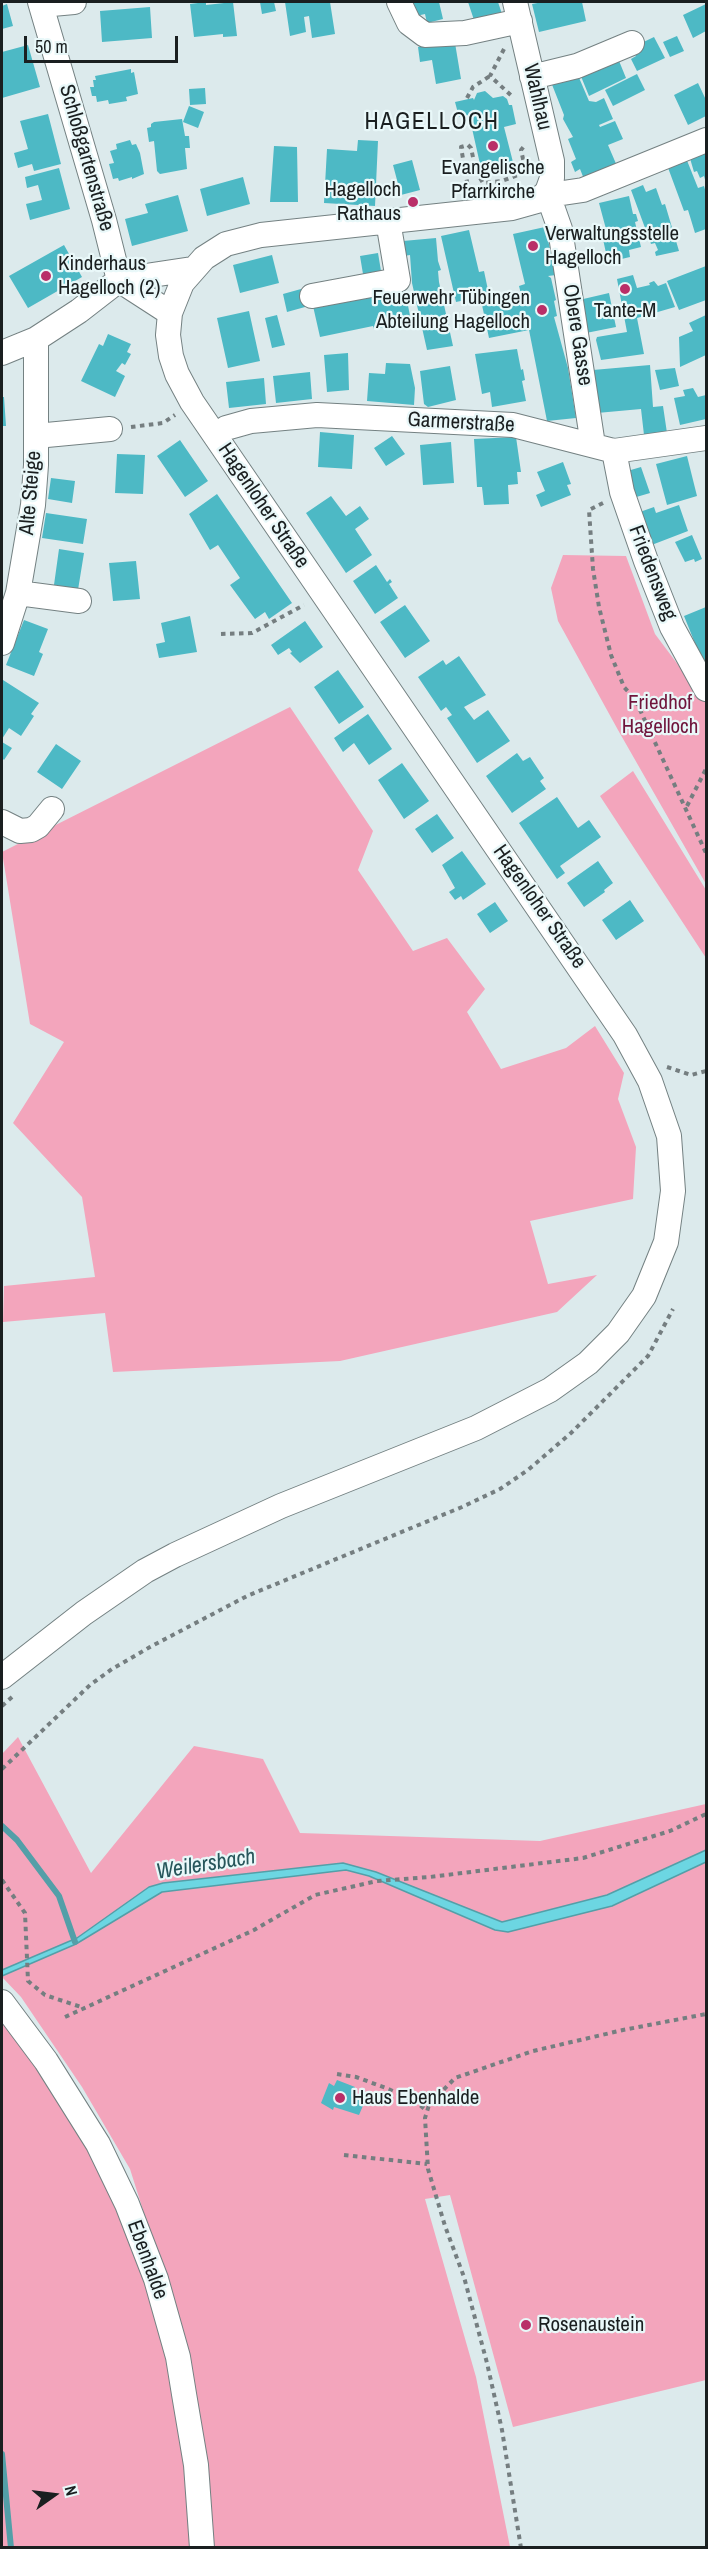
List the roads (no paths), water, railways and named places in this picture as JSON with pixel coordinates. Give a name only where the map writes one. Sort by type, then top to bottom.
[{"type":"street","points":[[41,3],[74,2]]},
{"type":"street","points":[[399,2],[410,23],[425,35],[465,33],[519,20]]},
{"type":"street","name":"Schloßgartenstraße","points":[[41,3],[101,209],[119,280]]},
{"type":"street","name":"Wahlhau","points":[[519,20],[552,161],[552,178],[547,192]]},
{"type":"street","points":[[532,77],[577,66],[632,43]]},
{"type":"street","points":[[547,192],[556,194],[583,190],[706,140]]},
{"type":"street","name":"Hagenloher Straße","points":[[2,1677],[92,1607],[146,1571],[175,1555],[281,1506],[437,1445],[510,1412],[550,1390],[604,1348],[632,1314],[652,1278],[666,1242],[672,1211],[673,1170],[669,1136],[659,1102],[625,1035],[192,402],[177,374],[168,335],[170,313],[182,283],[192,268],[212,252],[245,238],[512,208],[537,201],[547,192]]},
{"type":"street","name":"Obere Gasse","points":[[547,192],[560,229],[603,448]]},
{"type":"street","points":[[312,296],[398,280],[388,221]]},
{"type":"street","points":[[2,353],[36,339],[79,311],[119,280],[192,268]]},
{"type":"street","points":[[119,280],[170,313]]},
{"type":"street","name":"Alte Steige","points":[[2,643],[18,593],[33,505],[36,339]]},
{"type":"street","name":"Garmerstraße","points":[[215,435],[251,421],[333,415],[513,425],[603,448],[706,438]]},
{"type":"street","points":[[36,436],[110,429]]},
{"type":"street","name":"Friedensweg","points":[[603,448],[622,492],[672,627],[706,689]]},
{"type":"street","points":[[18,593],[79,601]]},
{"type":"street","points":[[2,822],[20,831],[31,830],[38,826],[52,809]]},
{"type":"street","name":"Ebenhalde","points":[[2,2004],[46,2061],[86,2124],[127,2204],[153,2270],[169,2322],[184,2394],[195,2465],[202,2547]]},
{"type":"water","points":[[706,1850],[706,1862],[612,1906],[508,1932],[495,1930],[369,1876],[346,1870],[162,1892],[76,1944],[2,1976],[2,1970],[77,1938],[149,1887],[163,1883],[343,1863],[376,1872],[502,1922],[607,1895]]},
{"type":"waterway","points":[[2,1826],[17,1840],[59,1896],[75,1942]]},
{"type":"waterway","points":[[2,2454],[11,2548]]},
{"type":"place","name":"Evangelische Pfarrkirche","points":[[493,146]]},
{"type":"place","name":"Hagelloch Rathaus","points":[[413,202]]},
{"type":"place","name":"Verwaltungsstelle Hagelloch","points":[[533,246]]},
{"type":"place","name":"Kinderhaus Hagelloch (2)","points":[[46,276]]},
{"type":"place","name":"Tante-M","points":[[625,289]]},
{"type":"place","name":"Feuerwehr Tübingen Abteilung Hagelloch","points":[[542,310]]},
{"type":"place","name":"Haus Ebenhalde","points":[[340,2098]]},
{"type":"place","name":"Rosenaustein","points":[[526,2325]]},
{"type":"district","name":"HAGELLOCH","points":[[432,123]]},
{"type":"park label","name":"Friedhof Hagelloch","points":[[660,715]]},
{"type":"water label","name":"Weilersbach","points":[[206,1865]]}]
